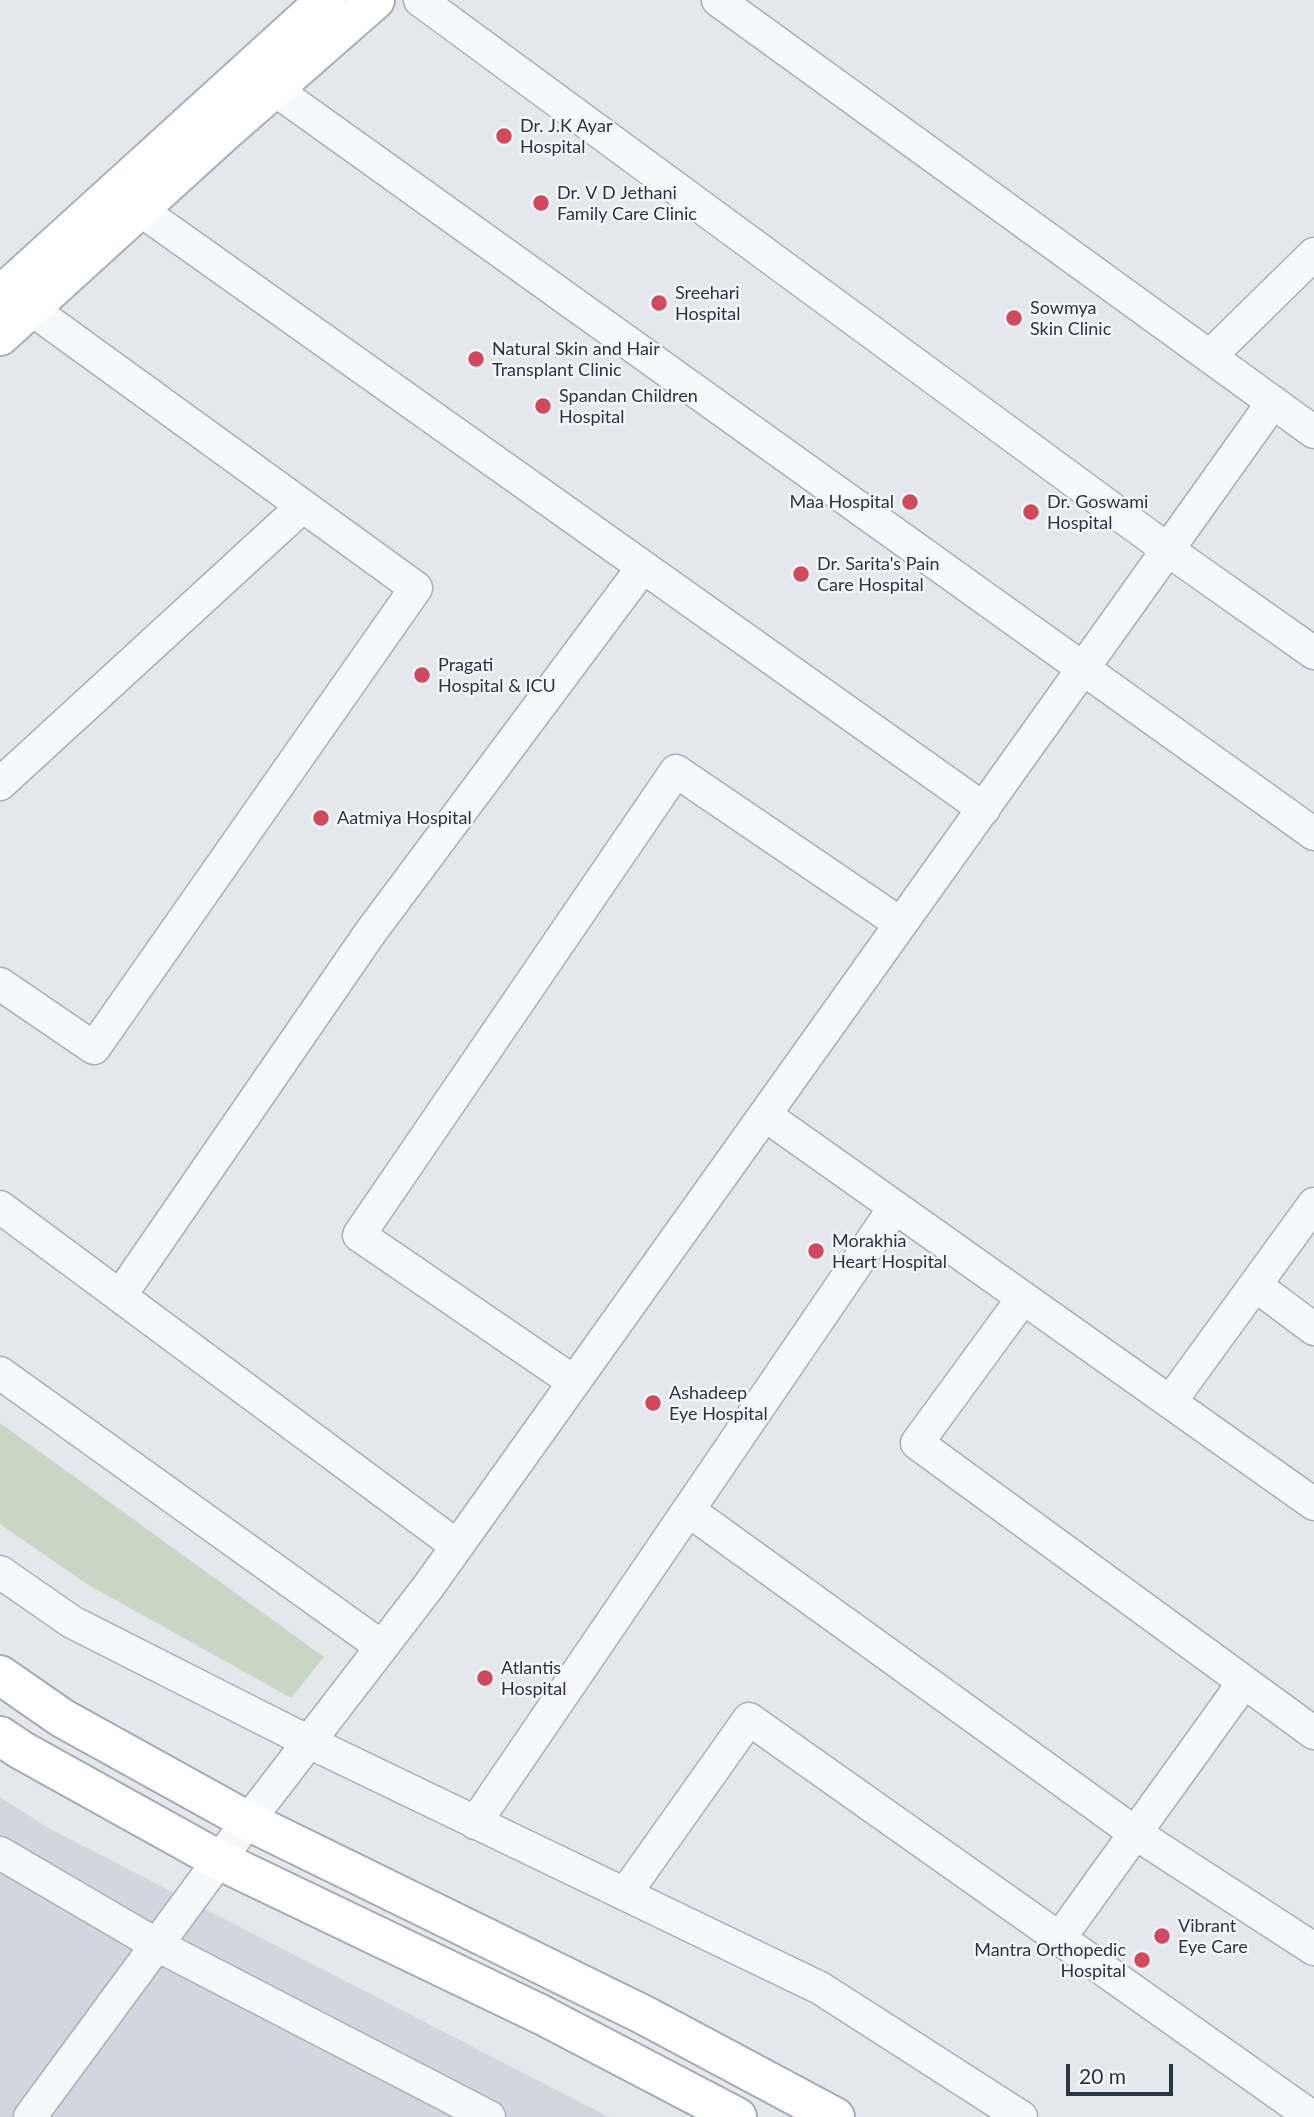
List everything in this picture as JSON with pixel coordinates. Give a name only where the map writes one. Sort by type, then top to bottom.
[{"type":"main road","points":[[0,336],[15,302],[326,0]]},
{"type":"main road","points":[[15,302],[139,209],[375,0]]},
{"type":"main road","points":[[0,1675],[62,1718],[248,1821],[644,2015],[835,2117]]},
{"type":"main road","points":[[0,1736],[219,1860],[541,2015],[737,2117]]},
{"type":"street","points":[[420,0],[1168,550],[1314,653]]},
{"type":"street","points":[[718,0],[1314,432]]},
{"type":"street","points":[[274,89],[1314,834]]},
{"type":"street","points":[[139,209],[984,809]]},
{"type":"street","points":[[1210,356],[1314,254]]},
{"type":"street","points":[[0,984],[94,1048],[416,588],[15,302]]},
{"type":"street","points":[[30,2117],[248,1821],[457,1546],[1273,402]]},
{"type":"street","points":[[0,785],[303,506]]},
{"type":"street","points":[[120,1296],[370,933],[643,567]]},
{"type":"street","points":[[575,1382],[359,1235],[676,771],[901,924]]},
{"type":"street","points":[[765,1115],[1314,1504]]},
{"type":"street","points":[[1170,1402],[1314,1204]]},
{"type":"street","points":[[0,1207],[457,1546]]},
{"type":"street","points":[[475,1823],[895,1207]]},
{"type":"street","points":[[1255,1285],[1314,1329]]},
{"type":"street","points":[[1023,1298],[916,1443],[1314,1733]]},
{"type":"street","points":[[0,1373],[382,1647]]},
{"type":"street","points":[[688,1510],[1135,1833],[1314,1949]]},
{"type":"street","points":[[0,1572],[72,1622],[309,1742],[820,1988],[1021,2117]]},
{"type":"street","points":[[1059,1938],[1244,1682]]},
{"type":"street","points":[[625,1894],[749,1719],[1312,2117]]},
{"type":"street","points":[[0,1853],[157,1945],[489,2117]]},
{"type":"shaded area","points":[[0,1797],[50,1829],[609,2117],[0,2117]]},
{"type":"green space","points":[[0,1423],[324,1657],[291,1698],[87,1584],[0,1524]]},
{"type":"place","name":"Dr. J.K Ayar Hospital","points":[[504,136]]},
{"type":"place","name":"Dr. V D Jethani Family Care Clinic","points":[[541,203]]},
{"type":"place","name":"Sreehari Hospital","points":[[659,303]]},
{"type":"place","name":"Sowmya Skin Clinic","points":[[1014,318]]},
{"type":"place","name":"Natural Skin and Hair Transplant Clinic","points":[[476,359]]},
{"type":"place","name":"Spandan Children Hospital","points":[[543,406]]},
{"type":"place","name":"Maa Hospital","points":[[910,502]]},
{"type":"place","name":"Dr. Goswami Hospital","points":[[1031,512]]},
{"type":"place","name":"Dr. Sarita's Pain Care Hospital","points":[[801,574]]},
{"type":"place","name":"Pragati Hospital & ICU","points":[[422,675]]},
{"type":"place","name":"Aatmiya Hospital","points":[[321,818]]},
{"type":"place","name":"Morakhia Heart Hospital","points":[[816,1251]]},
{"type":"place","name":"Ashadeep Eye Hospital","points":[[653,1403]]},
{"type":"place","name":"Atlantis Hospital","points":[[485,1678]]},
{"type":"place","name":"Vibrant Eye Care","points":[[1162,1936]]},
{"type":"place","name":"Mantra Orthopedic Hospital","points":[[1142,1960]]}]
